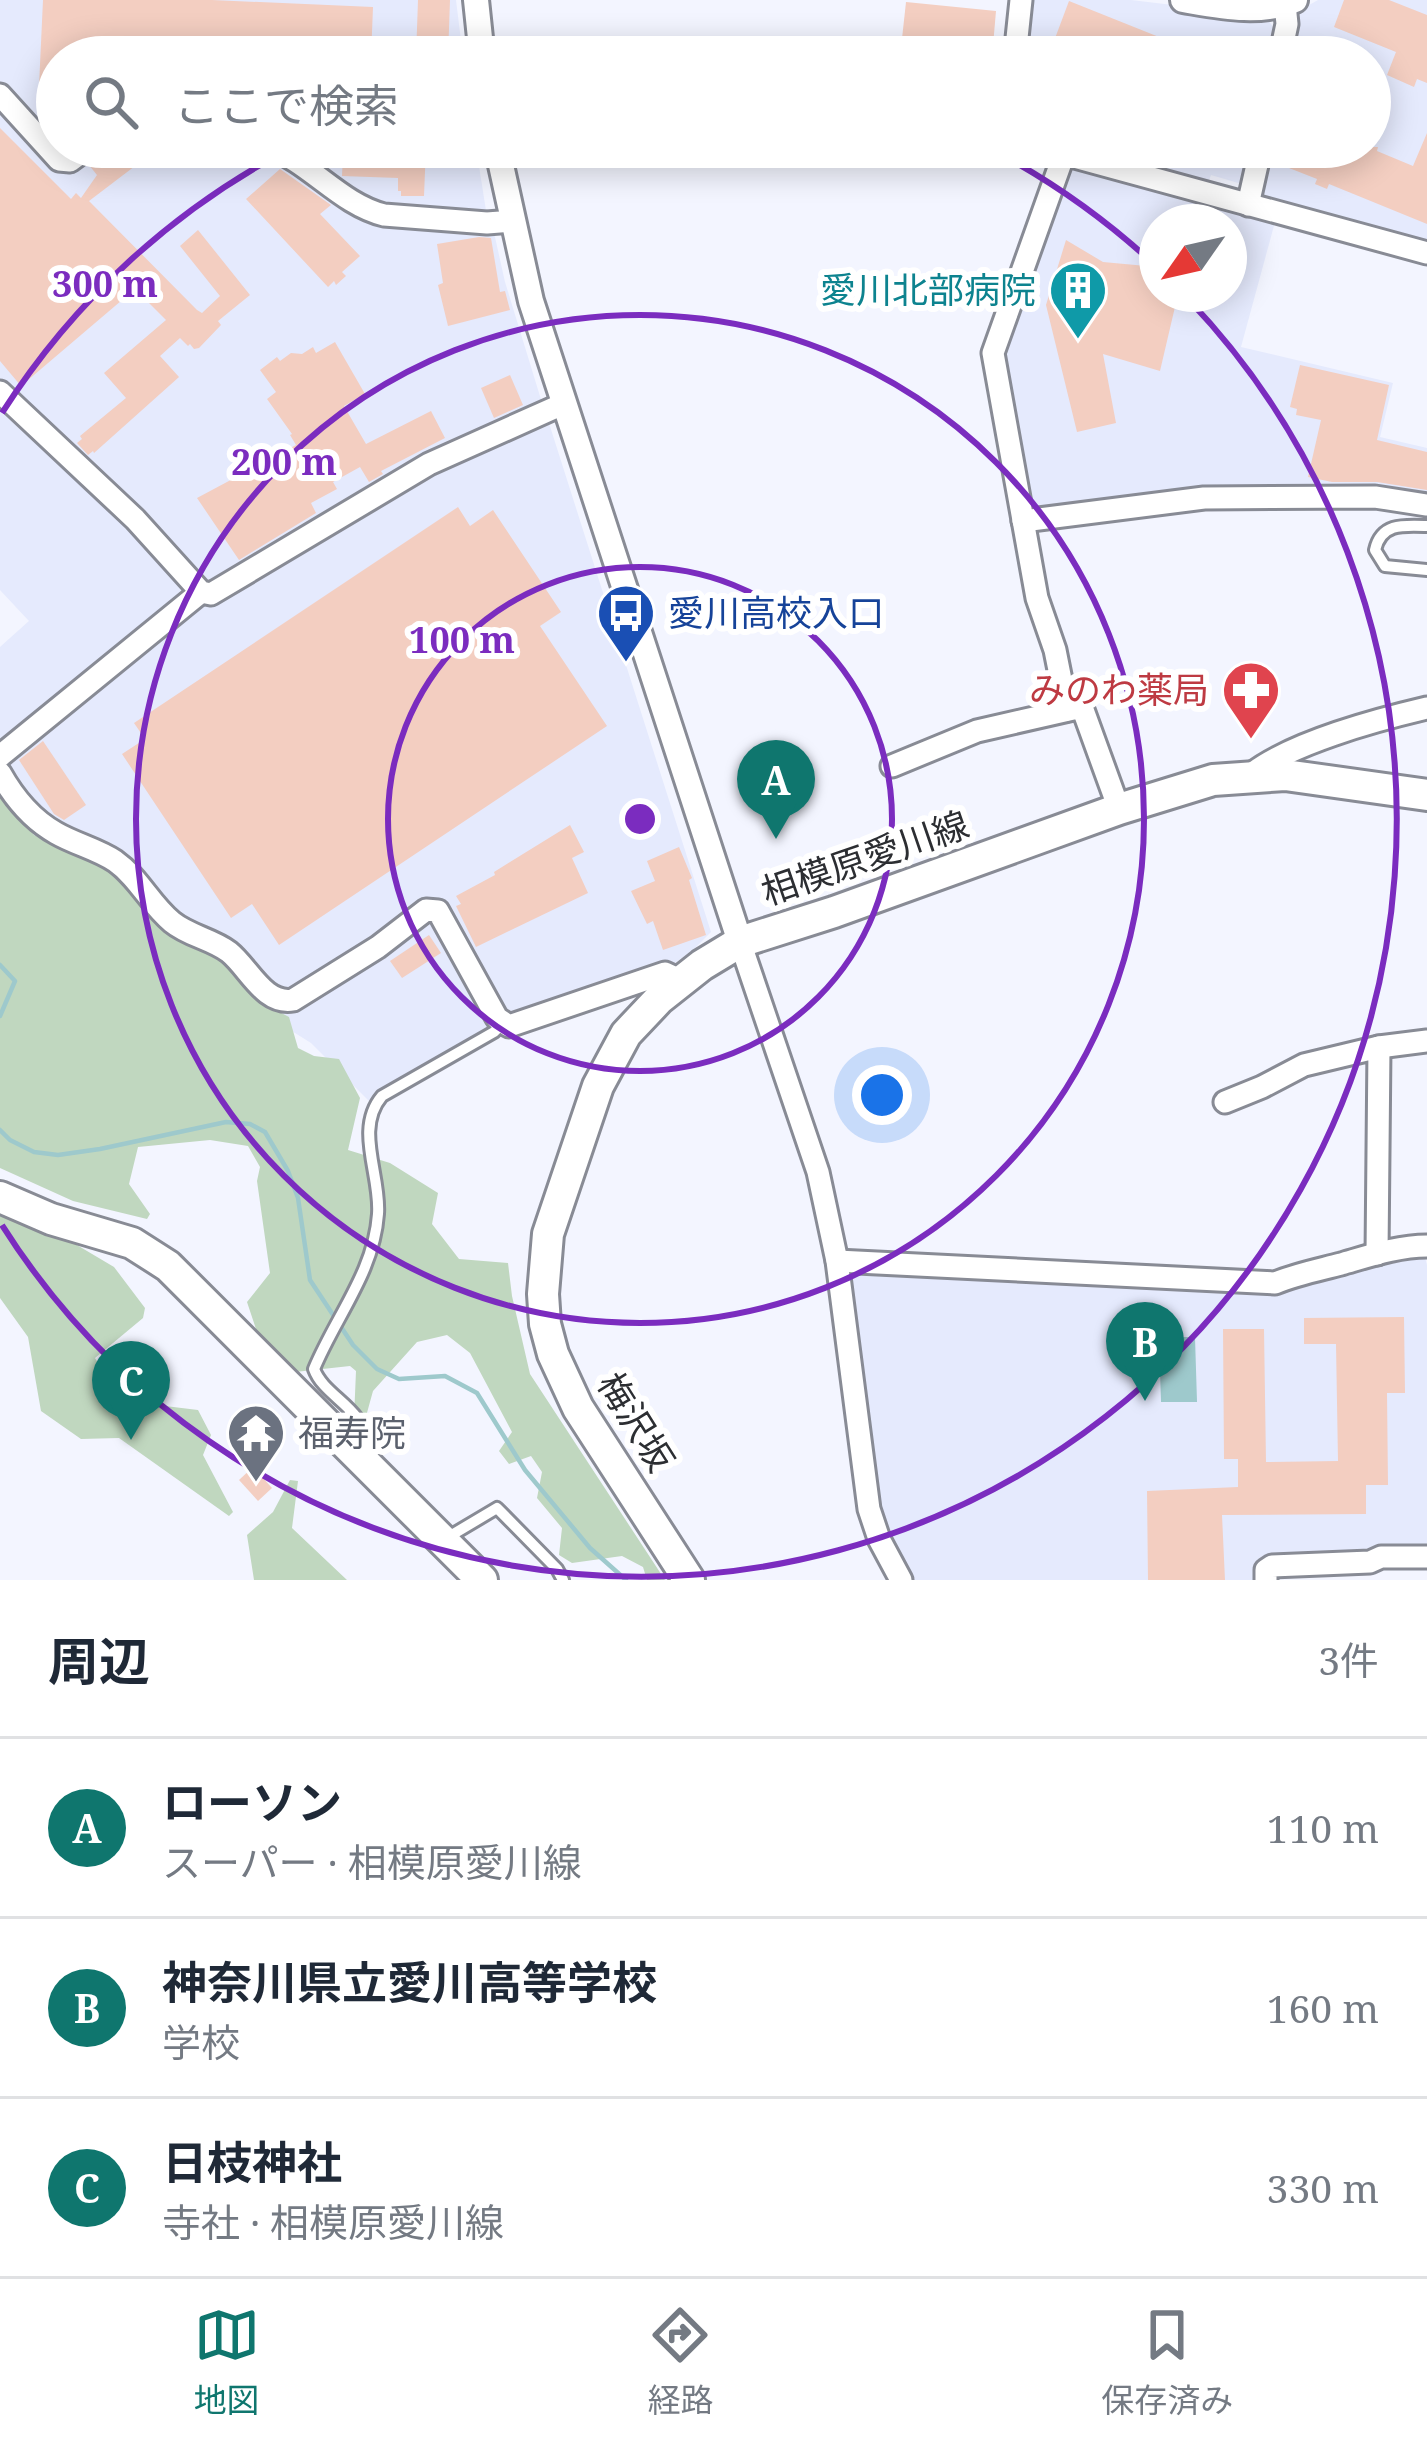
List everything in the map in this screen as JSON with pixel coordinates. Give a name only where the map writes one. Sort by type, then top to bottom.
[{"type":"main road","name":"相模原愛川線","points":[[543,1294],[548,1234],[598,1086],[626,1034],[680,980],[740,942],[1214,780],[1285,775],[1427,795]]},
{"type":"main road","points":[[0,1197],[51,1219],[132,1243],[168,1266],[482,1580]]},
{"type":"main road","name":"梅沢坂","points":[[543,1294],[553,1354],[578,1408],[689,1580]]},
{"type":"street","points":[[476,0],[480,36]]},
{"type":"street","points":[[1017,36],[1021,0]]},
{"type":"street","points":[[1183,0],[1227,7],[1273,7],[1290,2],[1284,36]]},
{"type":"street","points":[[0,95],[36,135]]},
{"type":"street","points":[[306,168],[370,212],[487,224],[512,221]]},
{"type":"street","points":[[501,168],[531,301],[563,404],[818,1172],[838,1262],[869,1509],[902,1580]]},
{"type":"street","points":[[1059,168],[994,352],[1037,598],[1055,650],[1066,710]]},
{"type":"street","points":[[1114,168],[1427,253]]},
{"type":"street","points":[[1248,206],[1256,168]]},
{"type":"street","points":[[0,392],[135,520],[201,592],[212,594],[429,464],[563,404]]},
{"type":"street","points":[[1023,521],[1204,497],[1375,497],[1427,506]]},
{"type":"street","points":[[0,756],[201,592]]},
{"type":"street","points":[[892,766],[977,731],[1082,706],[1119,809]]},
{"type":"street","points":[[1249,776],[1268,761],[1383,718],[1427,708]]},
{"type":"street","points":[[0,773],[28,813],[120,864],[167,919],[229,952],[262,989],[284,1001],[293,1000],[378,947],[426,910],[438,911],[497,1018],[508,1026],[665,974],[680,980]]},
{"type":"street","points":[[1225,1102],[1304,1066],[1379,1047],[1427,1041]]},
{"type":"street","points":[[1377,1254],[1379,1047]]},
{"type":"street","points":[[838,1262],[1275,1283],[1377,1254],[1427,1246]]},
{"type":"street","points":[[1266,1580],[1266,1570],[1272,1566],[1427,1558]]},
{"type":"lane","points":[[1427,526],[1384,530],[1375,550],[1385,566],[1427,570]]},
{"type":"lane","points":[[355,1454],[365,1432],[314,1369],[365,1270],[376,1232],[378,1188],[368,1137],[373,1108],[382,1096],[503,1023]]},
{"type":"lane","points":[[442,1540],[497,1508],[563,1580]]},
{"type":"shaded area","points":[[0,0],[456,0],[460,36],[36,36],[36,128],[0,88]]},
{"type":"shaded area","points":[[1031,0],[1131,0],[1265,16],[1279,35],[1279,36],[1024,36]]},
{"type":"shaded area","points":[[1318,0],[1427,0],[1427,245],[1258,204],[1261,168],[1391,168],[1391,36],[1292,36],[1302,9]]},
{"type":"shaded area","points":[[0,104],[36,144],[36,168],[292,168],[363,215],[493,228],[543,406],[212,584],[202,583],[0,383]]},
{"type":"shaded area","points":[[316,168],[479,168],[487,217],[376,208]]},
{"type":"shaded area","points":[[1070,168],[1208,204],[1139,204],[1139,312],[1247,312],[1247,214],[1275,222],[1241,347],[1393,383],[1380,437],[1427,448],[1427,499],[1032,513],[997,353]]},
{"type":"shaded area","points":[[1140,168],[1249,168],[1245,185],[1211,175],[1207,186]]},
{"type":"shaded area","points":[[0,400],[77,471],[186,590],[186,599],[0,747],[0,647],[29,621],[0,590]]},
{"type":"shaded area","points":[[548,420],[711,932],[672,965],[512,1020],[391,1087],[371,1103],[311,1043],[255,1008],[29,841],[0,763],[186,610],[210,601],[420,476]]},
{"type":"shaded area","points":[[0,790],[34,835],[124,881],[168,934],[221,960],[264,1004],[289,1017],[298,1048],[339,1059],[360,1098],[348,1150],[390,1163],[438,1193],[432,1224],[459,1259],[508,1263],[530,1374],[665,1580],[647,1580],[643,1567],[622,1556],[572,1563],[559,1555],[562,1528],[537,1498],[542,1472],[531,1456],[509,1464],[499,1451],[512,1432],[470,1353],[447,1335],[417,1342],[373,1391],[365,1420],[354,1418],[356,1371],[350,1366],[295,1372],[257,1332],[247,1302],[270,1273],[257,1181],[260,1167],[248,1146],[210,1140],[138,1147],[129,1184],[150,1214],[147,1219],[73,1201],[0,1168]]},
{"type":"shaded area","points":[[0,1208],[114,1267],[145,1308],[143,1318],[95,1358],[107,1378],[157,1405],[198,1410],[211,1435],[203,1455],[233,1512],[229,1516],[119,1438],[81,1439],[41,1411],[28,1337],[0,1298]]},
{"type":"shaded area","points":[[1424,1254],[1427,1553],[1315,1557],[1262,1580],[909,1580],[876,1512],[848,1277],[855,1270],[1316,1277]]},
{"type":"shaded area","points":[[1159,1337],[1195,1337],[1197,1402],[1161,1402]]},
{"type":"shaded area","points":[[290,1480],[298,1481],[292,1528],[347,1580],[254,1580],[247,1535],[273,1512]]},
{"type":"building","points":[[43,0],[373,7],[372,36],[41,36]]},
{"type":"building","points":[[418,0],[450,0],[449,36],[417,36]]},
{"type":"building","points":[[1344,0],[1389,0],[1427,15],[1427,83],[1417,79],[1414,87],[1391,77],[1396,52],[1391,50],[1391,36],[1356,36],[1334,27]]},
{"type":"building","points":[[1069,1],[1156,36],[1056,36]]},
{"type":"building","points":[[906,2],[996,11],[994,36],[902,36]]},
{"type":"building","points":[[0,128],[71,199],[76,193],[81,198],[97,175],[91,168],[132,168],[89,201],[197,310],[202,313],[220,296],[180,246],[198,230],[250,295],[218,321],[221,325],[199,348],[180,338],[160,356],[179,377],[88,455],[77,443],[80,436],[126,398],[104,373],[166,320],[135,289],[21,386],[0,361]]},
{"type":"building","points":[[1427,133],[1427,224],[1329,184],[1327,189],[1315,184],[1317,179],[1289,168],[1391,168],[1391,157],[1413,166]]},
{"type":"building","points":[[342,168],[425,168],[424,196],[401,196],[398,178],[342,176]]},
{"type":"building","points":[[280,169],[331,205],[320,214],[360,256],[342,272],[346,276],[336,285],[334,281],[328,287],[246,199]]},
{"type":"building","points":[[491,238],[500,292],[505,291],[510,310],[448,326],[438,285],[443,283],[437,244]]},
{"type":"building","name":"愛川北部病院","points":[[1066,240],[1103,262],[1139,265],[1139,312],[1174,312],[1160,371],[1103,354],[1116,423],[1077,432],[1046,305]]},
{"type":"building","points":[[335,342],[365,394],[344,406],[366,444],[431,411],[445,438],[369,482],[360,467],[333,482],[337,489],[311,503],[316,513],[239,560],[197,498],[296,445],[267,399],[276,392],[260,370],[277,357],[280,361],[313,347],[316,353]]},
{"type":"building","points":[[1300,365],[1389,385],[1377,440],[1427,452],[1427,490],[1308,477],[1321,420],[1296,415],[1297,409],[1290,407]]},
{"type":"building","points":[[510,375],[523,405],[494,418],[481,388]]},
{"type":"building","points":[[458,507],[470,526],[493,510],[561,612],[540,626],[607,726],[279,945],[252,904],[231,918],[122,754],[145,739],[134,723]]},
{"type":"building","points":[[43,741],[86,805],[64,820],[54,814],[19,760]]},
{"type":"building","points":[[570,825],[584,852],[572,858],[588,893],[476,947],[456,906],[461,904],[456,896]]},
{"type":"building","points":[[679,847],[706,935],[663,950],[653,921],[647,924],[631,891],[655,881],[647,861]]},
{"type":"building","points":[[429,935],[441,953],[402,978],[390,961]]},
{"type":"building","points":[[1404,1317],[1405,1393],[1387,1393],[1388,1485],[1366,1485],[1366,1514],[1222,1515],[1225,1580],[1148,1580],[1147,1491],[1238,1487],[1238,1459],[1224,1459],[1223,1329],[1264,1329],[1266,1462],[1338,1461],[1336,1344],[1304,1344],[1304,1318]]},
{"type":"building","name":"福寿院","points":[[253,1467],[272,1488],[258,1501],[239,1480]]},
{"type":"waterway","points":[[0,965],[15,981],[0,1016]]},
{"type":"waterway","points":[[0,1130],[34,1152],[58,1155],[226,1122],[250,1124],[265,1132],[298,1198],[310,1280],[353,1345],[377,1369],[399,1379],[445,1376],[477,1393],[525,1470],[590,1548],[626,1580]]},
{"type":"place","name":"愛川北部病院","points":[[1078,341]]},
{"type":"place","name":"愛川高校入口","points":[[626,664]]},
{"type":"place","name":"みのわ薬局","points":[[1251,741]]},
{"type":"place","name":"ローソン","points":[[776,839]]},
{"type":"place","name":"神奈川県立愛川高等学校","points":[[1145,1401]]},
{"type":"place","name":"日枝神社","points":[[131,1440]]},
{"type":"place","name":"福寿院","points":[[256,1484]]}]
